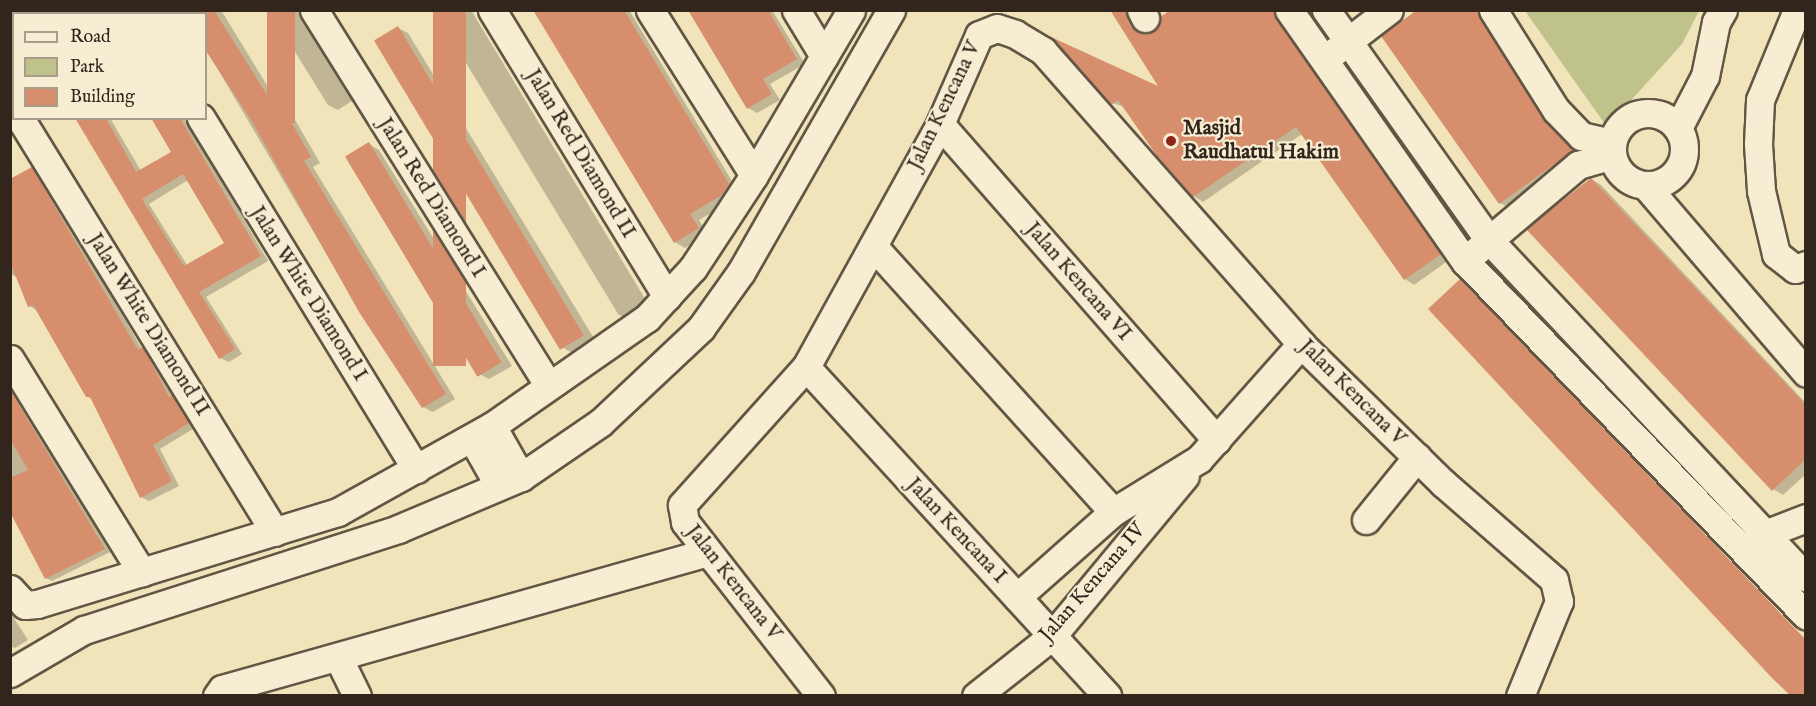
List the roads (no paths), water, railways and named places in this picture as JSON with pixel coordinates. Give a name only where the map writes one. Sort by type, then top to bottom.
[{"type":"street","name":"Jalan Red Diamond I","points":[[314,10],[548,385]]},
{"type":"street","name":"Jalan Red Diamond II","points":[[492,10],[668,297]]},
{"type":"street","points":[[650,10],[754,175]]},
{"type":"street","points":[[796,10],[824,56]]},
{"type":"street","points":[[18,597],[142,573],[338,512],[482,432],[647,318],[693,268],[754,175],[851,10]]},
{"type":"street","points":[[10,673],[84,630],[398,529],[510,482],[600,423],[701,328],[741,272],[891,10]]},
{"type":"street","points":[[1289,10],[1465,261],[1743,554],[1792,568]]},
{"type":"street","points":[[1326,10],[1489,240],[1792,568],[1806,615]]},
{"type":"street","points":[[1323,59],[1389,10]]},
{"type":"street","points":[[1493,10],[1556,110],[1581,136],[1612,149]]},
{"type":"street","points":[[1678,128],[1705,76],[1716,22],[1723,10]]},
{"type":"street","points":[[1797,10],[1760,100],[1758,144],[1761,191],[1776,254],[1795,269],[1806,265]]},
{"type":"street","name":"Jalan Kencana V","points":[[821,696],[685,522],[682,505],[806,367],[940,124],[979,35],[997,28],[1016,34],[1043,51],[1301,344],[1417,457],[1554,580],[1559,601],[1520,696]]},
{"type":"street","points":[[1646,186],[1669,180],[1677,171],[1685,150],[1678,128],[1658,114],[1634,116],[1617,131],[1612,149],[1624,176],[1646,186],[1806,373]]},
{"type":"street","name":"Jalan White Diamond II","points":[[21,120],[275,532]]},
{"type":"street","name":"Jalan White Diamond I","points":[[202,120],[416,469]]},
{"type":"street","name":"Jalan Kencana VI","points":[[940,124],[1208,450]]},
{"type":"street","points":[[1465,261],[1578,165],[1612,149]]},
{"type":"street","points":[[873,246],[1113,512]]},
{"type":"street","name":"Jalan Kencana IV","points":[[976,696],[1052,636],[1208,450],[1301,344]]},
{"type":"street","points":[[10,359],[142,573]]},
{"type":"street","name":"Jalan Kencana I","points":[[806,367],[1107,696]]},
{"type":"street","points":[[482,432],[510,482]]},
{"type":"street","name":"Jalan Kencana IV","points":[[1017,597],[1113,512],[1208,450]]},
{"type":"street","points":[[1366,520],[1417,457]]},
{"type":"street","points":[[1743,554],[1762,535],[1806,518]]},
{"type":"street","points":[[217,696],[222,689],[708,552]]},
{"type":"street","points":[[338,657],[357,696]]},
{"type":"place","name":"Masjid Raudhatul Hakim","points":[[1171,141]]}]
